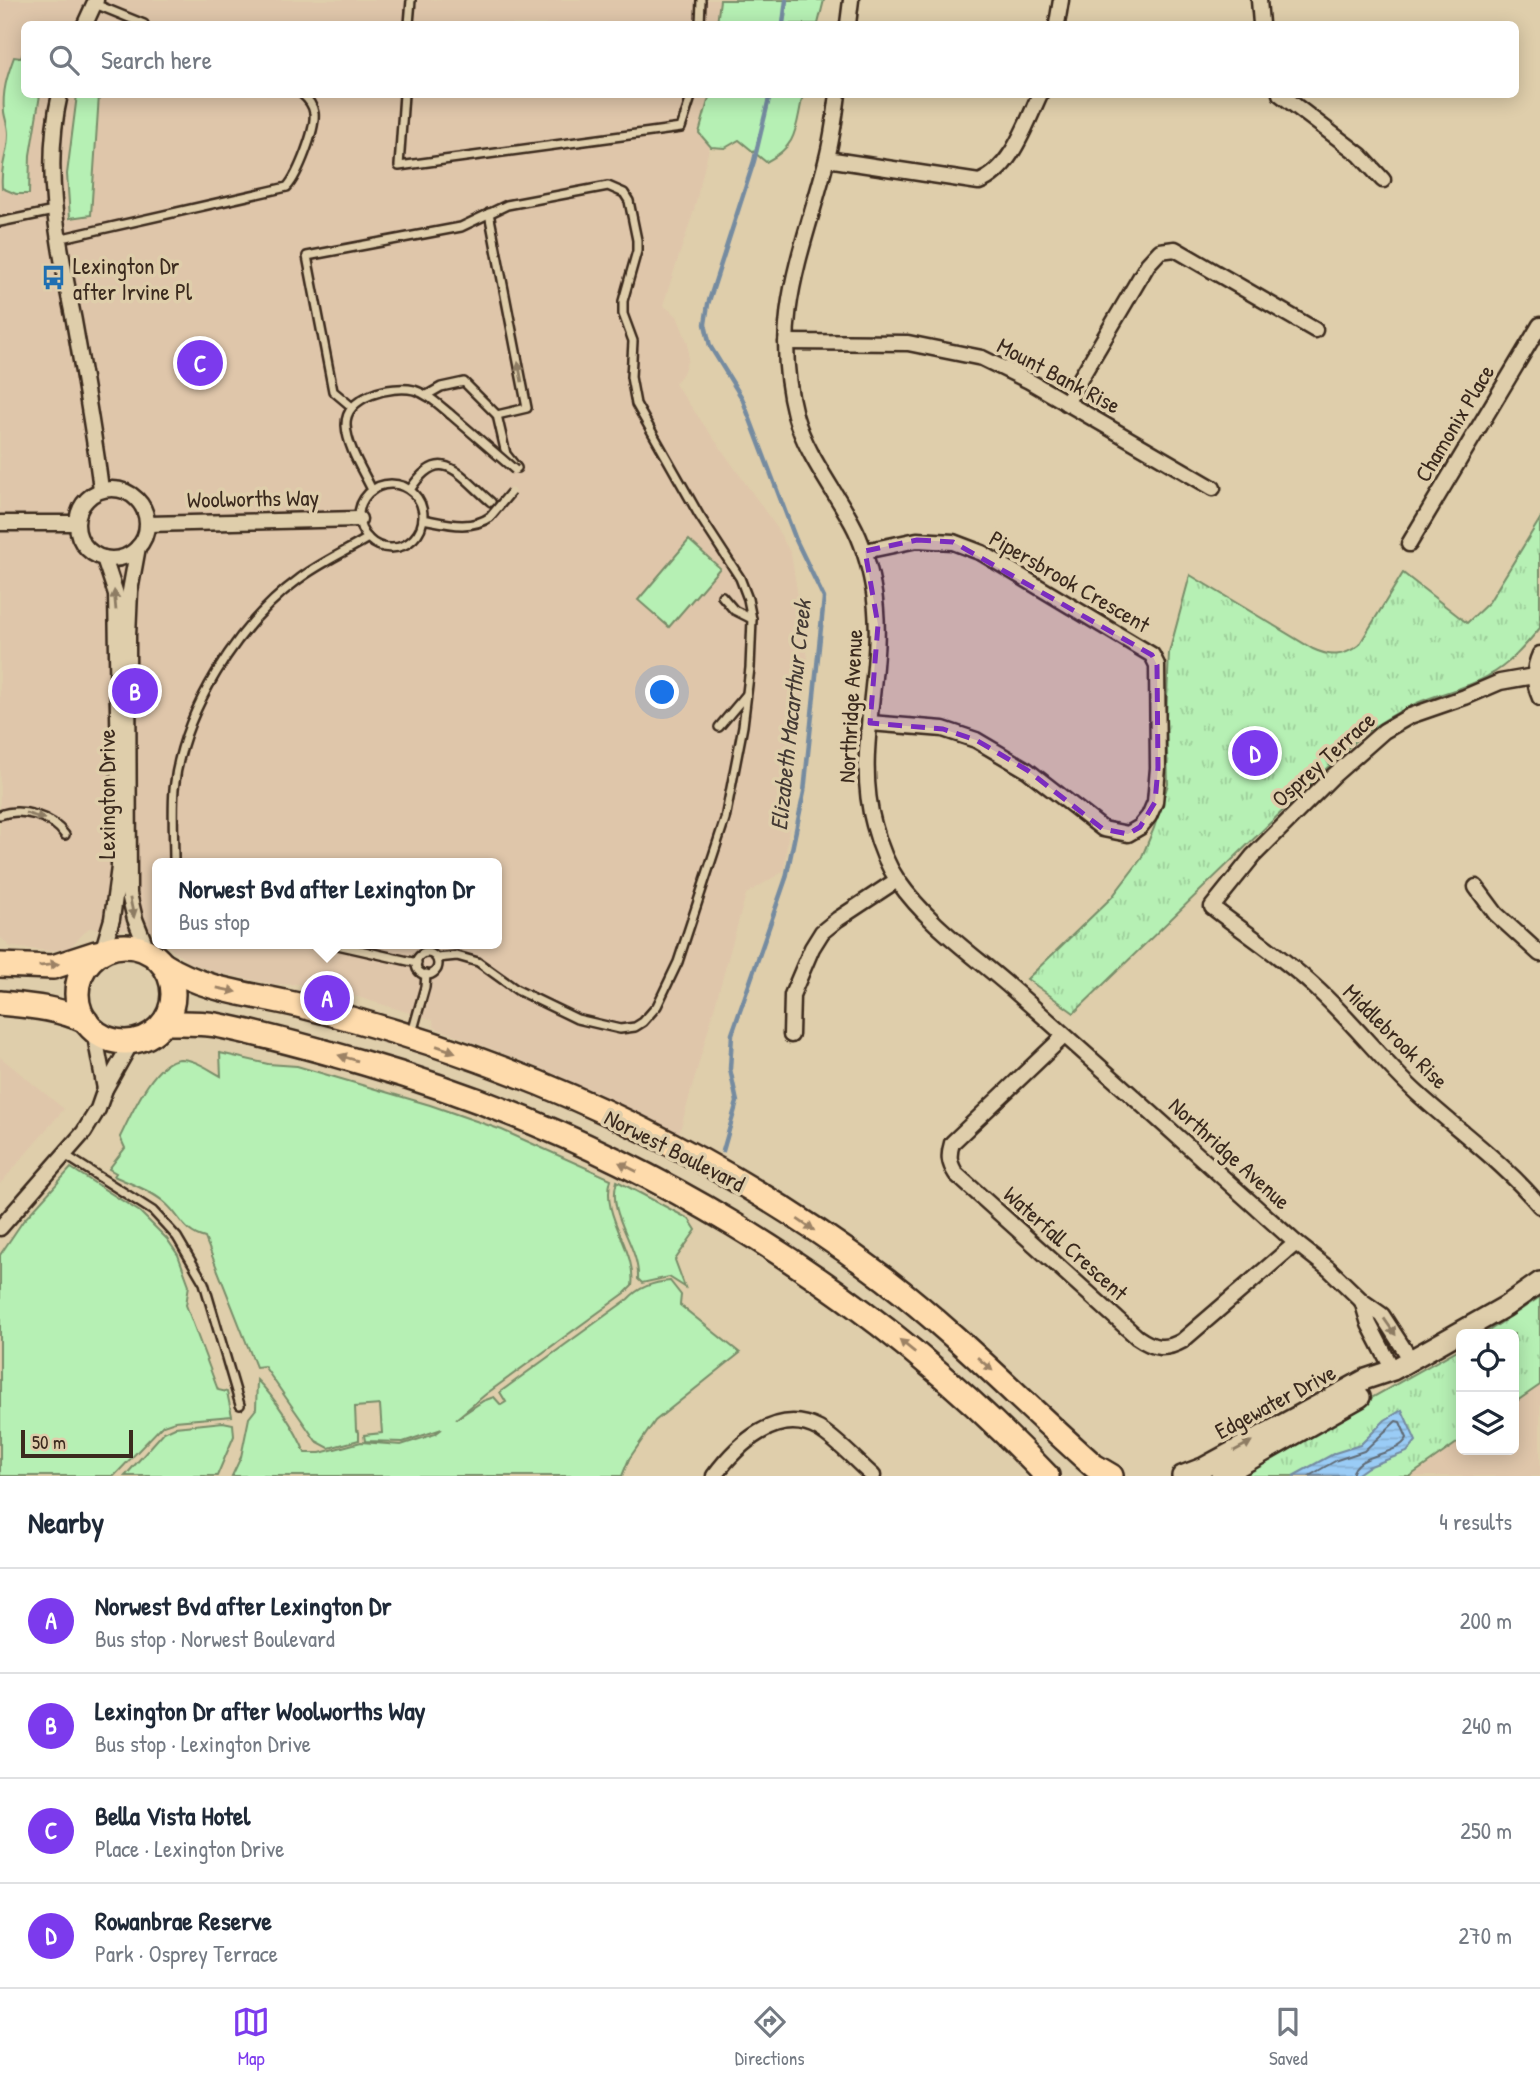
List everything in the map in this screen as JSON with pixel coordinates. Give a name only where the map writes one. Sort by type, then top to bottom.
[{"type":"main road","points":[[0,1003],[47,1007],[66,1012],[105,1037],[132,1041],[148,1036],[163,1023],[174,996],[170,977],[157,959],[125,946],[99,951],[53,967],[8,963]]},
{"type":"main road","points":[[90,1026],[79,1010],[76,991],[80,974],[99,951]]},
{"type":"main road","name":"Norwest Boulevard","points":[[157,959],[199,984],[302,1006],[411,1037],[504,1069],[698,1159],[748,1188],[884,1279],[998,1375],[1094,1465],[1111,1476]]},
{"type":"main road","name":"Norwest Boulevard","points":[[163,1023],[214,1024],[339,1055],[413,1077],[486,1102],[554,1130],[688,1198],[737,1226],[856,1306],[948,1379],[1047,1476]]},
{"type":"street","points":[[848,21],[850,0]]},
{"type":"street","points":[[1058,21],[1061,0]]},
{"type":"street","points":[[1259,0],[1261,21]]},
{"type":"street","points":[[86,21],[95,2]]},
{"type":"street","points":[[59,98],[53,141],[54,211],[94,429],[102,489]]},
{"type":"street","name":"Northridge Avenue","points":[[837,98],[827,159],[794,272],[787,313],[786,342],[789,383],[796,416],[811,454],[865,551],[873,587],[878,625],[868,761],[869,799],[873,823],[883,850],[897,880],[920,907],[1296,1243],[1329,1269],[1362,1301],[1382,1315],[1411,1360]]},
{"type":"street","points":[[827,159],[979,182],[993,177],[1009,157],[1038,98]]},
{"type":"street","points":[[1285,98],[1360,155],[1383,180]]},
{"type":"street","points":[[1066,403],[1148,264],[1160,251],[1175,249],[1315,330]]},
{"type":"street","name":"Chamonix Place","points":[[1409,544],[1540,325]]},
{"type":"street","name":"Mount Bank Rise","points":[[786,342],[908,343],[982,358],[1213,488]]},
{"type":"street","points":[[115,488],[131,493],[143,506],[148,524],[144,540],[126,557],[104,558],[90,552],[81,541],[76,532],[76,523],[82,504],[90,495],[102,489],[115,488]]},
{"type":"street","name":"Woolworths Way","points":[[148,524],[359,519]]},
{"type":"street","points":[[0,523],[76,523]]},
{"type":"street","name":"Pipersbrook Crescent","points":[[865,551],[917,540],[953,542],[982,553],[1152,655],[1157,665],[1158,768],[1155,802],[1144,822],[1128,834],[1103,829],[1027,770],[975,740],[943,729],[870,723]]},
{"type":"street","name":"Lexington Drive","points":[[138,547],[130,591],[128,636],[129,894],[135,919],[157,959]]},
{"type":"street","name":"Lexington Drive","points":[[99,951],[112,919],[118,867],[116,594],[104,558]]},
{"type":"street","points":[[1540,654],[1534,676],[1540,698]]},
{"type":"street","name":"Osprey Terrace","points":[[1212,907],[1253,856],[1370,741],[1410,716],[1500,682],[1534,676]]},
{"type":"street","points":[[791,1035],[792,995],[812,948],[822,932],[897,880]]},
{"type":"street","points":[[1476,887],[1496,914],[1540,954]]},
{"type":"street","name":"Middlebrook Rise","points":[[1212,907],[1317,989],[1389,1066],[1418,1094],[1490,1153],[1540,1206]]},
{"type":"street","points":[[90,1026],[105,1090]]},
{"type":"street","name":"Waterfall Crescent","points":[[1064,1036],[952,1143],[949,1155],[951,1166],[956,1174],[1137,1337],[1158,1348],[1169,1348],[1182,1341],[1296,1243]]},
{"type":"street","points":[[0,1227],[92,1121],[105,1090],[132,1041]]},
{"type":"street","name":"Edgewater Drive","points":[[1182,1476],[1203,1468],[1366,1379],[1393,1370],[1506,1306],[1540,1282]]},
{"type":"street","name":"Northridge Avenue","points":[[1362,1301],[1369,1324],[1393,1370]]},
{"type":"street","name":"Edgewater Drive","points":[[1221,1476],[1372,1391],[1393,1370]]},
{"type":"street","points":[[714,1476],[733,1453],[758,1432],[781,1422],[819,1429],[873,1476]]},
{"type":"lane","points":[[409,21],[411,0]]},
{"type":"lane","points":[[700,21],[702,0]]},
{"type":"lane","points":[[95,2],[137,21]]},
{"type":"lane","points":[[58,239],[287,187],[295,176],[313,125],[314,109],[305,98]]},
{"type":"lane","points":[[404,98],[399,166],[681,128],[691,98]]},
{"type":"lane","points":[[352,407],[333,391],[307,256],[461,227],[507,205],[608,186],[624,192],[629,201],[637,240],[637,251],[623,301],[623,314],[633,341],[631,377],[636,404],[699,515],[740,578],[752,619],[747,694],[725,819],[678,962],[657,1006],[643,1022],[620,1029],[577,1019],[537,1002],[478,962],[457,956],[437,958]]},
{"type":"lane","points":[[0,222],[54,211]]},
{"type":"lane","points":[[489,213],[527,408],[497,415]]},
{"type":"lane","points":[[372,490],[349,442],[346,424],[352,407],[365,396],[404,389],[427,396],[516,469],[506,454],[497,415],[464,382],[441,387],[427,396]]},
{"type":"lane","points":[[410,490],[426,469],[441,464],[450,468],[491,502]]},
{"type":"lane","points":[[391,485],[410,490],[420,505],[423,519],[415,537],[407,544],[397,547],[376,545],[368,538],[359,519],[362,503],[372,490],[391,485]]},
{"type":"lane","points":[[423,519],[471,525],[481,523],[490,517],[511,492]]},
{"type":"lane","points":[[174,858],[174,790],[178,768],[191,724],[206,691],[228,656],[257,619],[284,592],[311,571],[368,538]]},
{"type":"lane","points":[[722,596],[734,610],[752,619]]},
{"type":"lane","points":[[719,727],[747,694]]},
{"type":"lane","points":[[0,815],[35,815],[56,825],[65,835]]},
{"type":"lane","points":[[355,949],[417,963]]},
{"type":"lane","points":[[424,953],[431,953],[437,958],[438,968],[433,973],[426,974],[420,971],[417,963],[424,953]]},
{"type":"lane","points":[[411,1037],[426,974]]},
{"type":"lane","points":[[65,1155],[153,1211],[177,1237],[204,1283],[240,1405]]},
{"type":"highlighted area","points":[[917,540],[953,542],[1152,655],[1157,665],[1158,768],[1155,802],[1140,827],[1128,834],[1103,829],[1027,770],[976,740],[943,729],[870,723],[878,625],[865,551]]},
{"type":"shaded area","points":[[0,0],[736,0],[733,21],[21,21],[21,98],[721,98],[694,210],[663,305],[677,316],[688,344],[688,359],[675,384],[775,525],[791,554],[808,658],[784,871],[746,894],[679,1134],[535,1066],[434,1027],[433,1020],[332,989],[298,984],[276,985],[218,973],[190,963],[171,949],[502,949],[502,858],[152,858],[152,932],[89,928],[69,948],[50,951],[11,947],[0,937]]},
{"type":"shaded area","points":[[0,1057],[64,1109],[0,1184]]},
{"type":"shaded area","points":[[1540,1385],[1540,1476],[1410,1476],[1456,1444],[1456,1455],[1519,1455],[1519,1400]]},
{"type":"green space","points":[[720,0],[824,0],[819,21],[717,21]]},
{"type":"green space","points":[[14,57],[21,58],[21,98],[40,98],[30,155],[29,194],[16,194],[2,188],[8,134],[4,98]]},
{"type":"green space","points":[[77,98],[99,98],[91,215],[70,218],[67,174]]},
{"type":"green space","points":[[709,98],[802,98],[790,142],[777,156],[766,162],[739,140],[725,148],[711,147],[699,133]]},
{"type":"green space","points":[[1540,519],[1540,628],[1510,661],[1479,680],[1402,710],[1360,736],[1074,1013],[1027,979],[1112,897],[1141,859],[1154,828],[1168,784],[1166,718],[1169,653],[1190,575],[1313,649],[1342,654],[1359,645],[1403,573],[1467,623],[1489,602]]},
{"type":"green space","points":[[689,540],[720,568],[669,627],[638,600]]},
{"type":"green space","points":[[220,1053],[268,1064],[297,1066],[430,1105],[502,1130],[611,1179],[610,1206],[629,1259],[632,1286],[456,1419],[494,1397],[501,1405],[506,1402],[500,1392],[637,1291],[658,1283],[670,1281],[681,1295],[680,1305],[740,1353],[655,1421],[629,1459],[622,1476],[232,1476],[241,1457],[249,1418],[256,1409],[257,1380],[284,1415],[305,1453],[320,1453],[361,1442],[401,1445],[435,1434],[442,1429],[403,1442],[365,1441],[364,1435],[382,1433],[380,1405],[355,1407],[359,1440],[329,1448],[316,1441],[264,1366],[256,1367],[205,1238],[186,1228],[170,1207],[159,1198],[114,1176],[116,1173],[109,1169],[125,1148],[120,1137],[137,1104],[161,1069],[170,1062],[186,1059],[221,1076]]},
{"type":"green space","points":[[71,1168],[140,1212],[167,1239],[178,1255],[189,1285],[186,1305],[218,1390],[227,1392],[232,1416],[175,1421],[163,1425],[114,1476],[0,1476],[0,1255],[23,1221]]},
{"type":"green space","points":[[617,1181],[689,1219],[696,1230],[675,1260],[685,1287],[669,1277],[642,1283],[638,1279],[634,1254],[616,1206]]},
{"type":"green space","points":[[1540,1297],[1540,1385],[1519,1400],[1519,1329],[1492,1329]]},
{"type":"green space","points":[[1456,1351],[1456,1444],[1410,1476],[1232,1476]]},
{"type":"green space","points":[[223,1422],[233,1424],[234,1436],[217,1476],[125,1476],[164,1432],[175,1427]]},
{"type":"water","points":[[1402,1410],[1416,1441],[1407,1452],[1368,1467],[1355,1476],[1293,1476],[1335,1453],[1360,1445],[1385,1420]]},
{"type":"waterway","name":"Elizabeth Macarthur Creek","points":[[783,21],[786,0]]},
{"type":"waterway","name":"Elizabeth Macarthur Creek","points":[[723,1151],[737,1102],[730,1069],[732,1034],[786,878],[804,792],[824,598],[796,540],[742,398],[710,346],[705,324],[708,304],[754,161],[769,98]]},
{"type":"place","name":"Lexington Dr after Irvine Pl","points":[[53,278]]},
{"type":"place","name":"Bella Vista Hotel","points":[[200,363]]},
{"type":"place","name":"Lexington Dr after Woolworths Way","points":[[135,691]]},
{"type":"place","name":"Rowanbrae Reserve","points":[[1255,753]]},
{"type":"place","name":"Norwest Bvd after Lexington Dr","points":[[327,998]]}]
